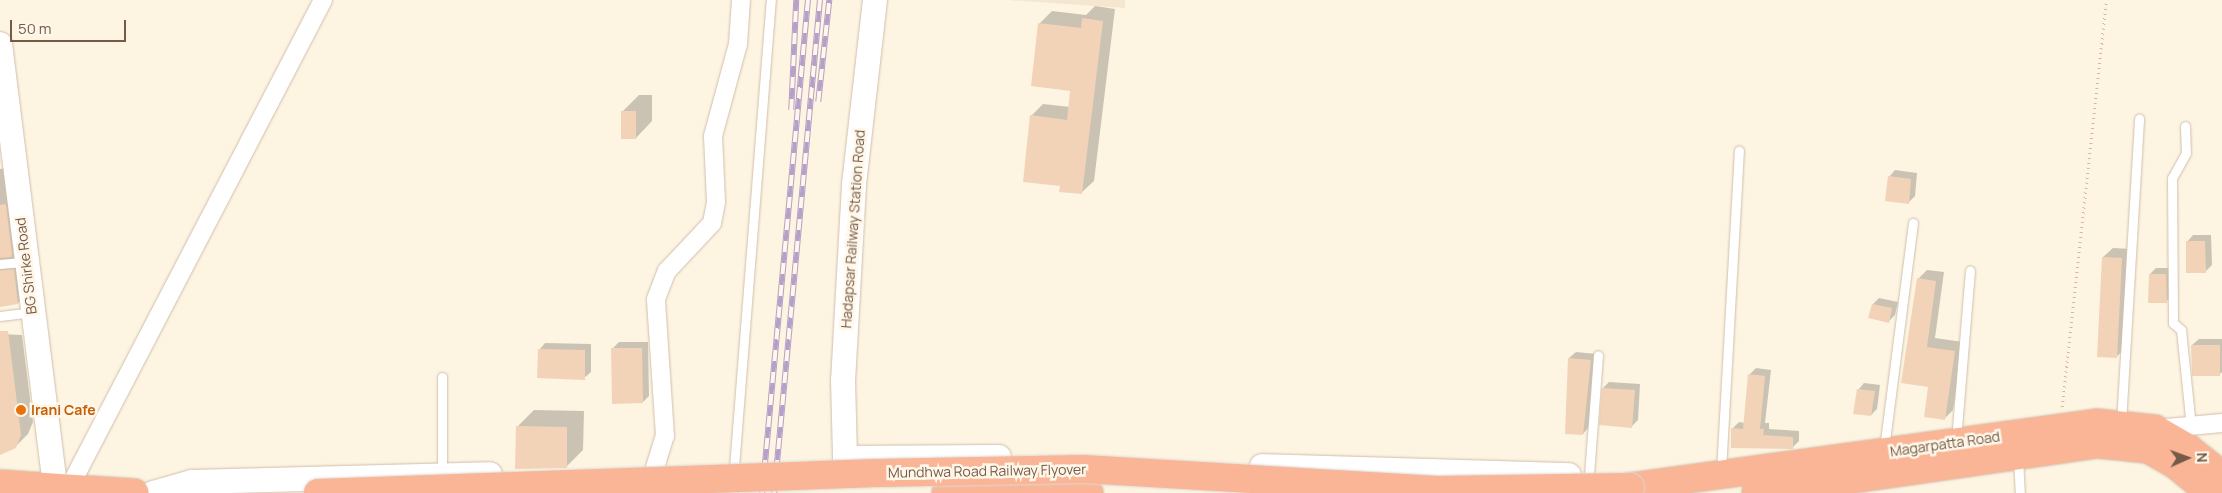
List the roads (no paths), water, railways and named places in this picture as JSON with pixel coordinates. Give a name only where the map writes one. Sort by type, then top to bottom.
[{"type":"highway","name":"Magarpatta Road","points":[[1756,493],[1842,487],[1887,463],[1955,442],[2060,428],[2121,424],[2155,429],[2189,449],[2222,475]]},
{"type":"highway","name":"Magarpatta Road","points":[[1642,485],[1721,475],[2017,456],[2098,444],[2148,449],[2177,466],[2210,493]]},
{"type":"highway","name":"Mundhwa Road Railway Flyover","points":[[318,493],[877,472],[1083,469],[1437,490],[1642,485]]},
{"type":"highway","points":[[0,484],[135,493]]},
{"type":"highway","name":"Mundhwa Road Railway Flyover","points":[[946,493],[1026,490],[1089,493]]},
{"type":"street","points":[[62,487],[323,0]]},
{"type":"street","points":[[654,472],[665,436],[656,299],[667,271],[712,223],[716,202],[713,136],[738,44],[741,0]]},
{"type":"street","name":"Hadapsar Railway Station Road","points":[[875,0],[854,185],[843,380],[845,458],[1045,457],[1335,470]]},
{"type":"street","name":"BG Shirke Road","points":[[0,44],[31,312],[62,487]]},
{"type":"street","points":[[2155,429],[2222,422]]},
{"type":"street","points":[[153,493],[192,482],[407,484],[442,474],[697,470],[708,473],[709,493]]},
{"type":"street","points":[[1334,493],[1335,470],[1632,475],[1642,485]]},
{"type":"lane","points":[[732,493],[771,0]]},
{"type":"lane","points":[[2121,424],[2139,119]]},
{"type":"lane","points":[[2185,126],[2186,153],[2172,178],[2173,322],[2181,330],[2191,426]]},
{"type":"lane","points":[[1721,475],[1739,151]]},
{"type":"lane","points":[[1887,463],[1913,223]]},
{"type":"lane","points":[[0,264],[25,262]]},
{"type":"lane","points":[[1955,442],[1970,271]]},
{"type":"lane","points":[[0,316],[31,312]]},
{"type":"lane","points":[[1589,475],[1598,355]]},
{"type":"lane","points":[[442,377],[442,474]]},
{"type":"lane","points":[[2017,456],[2020,493]]},
{"type":"railway","points":[[791,110],[796,0]]},
{"type":"railway","points":[[762,493],[808,0]]},
{"type":"railway","points":[[774,493],[820,0]]},
{"type":"railway","points":[[818,102],[829,0]]},
{"type":"place","name":"Irani Cafe","points":[[21,410]]}]
